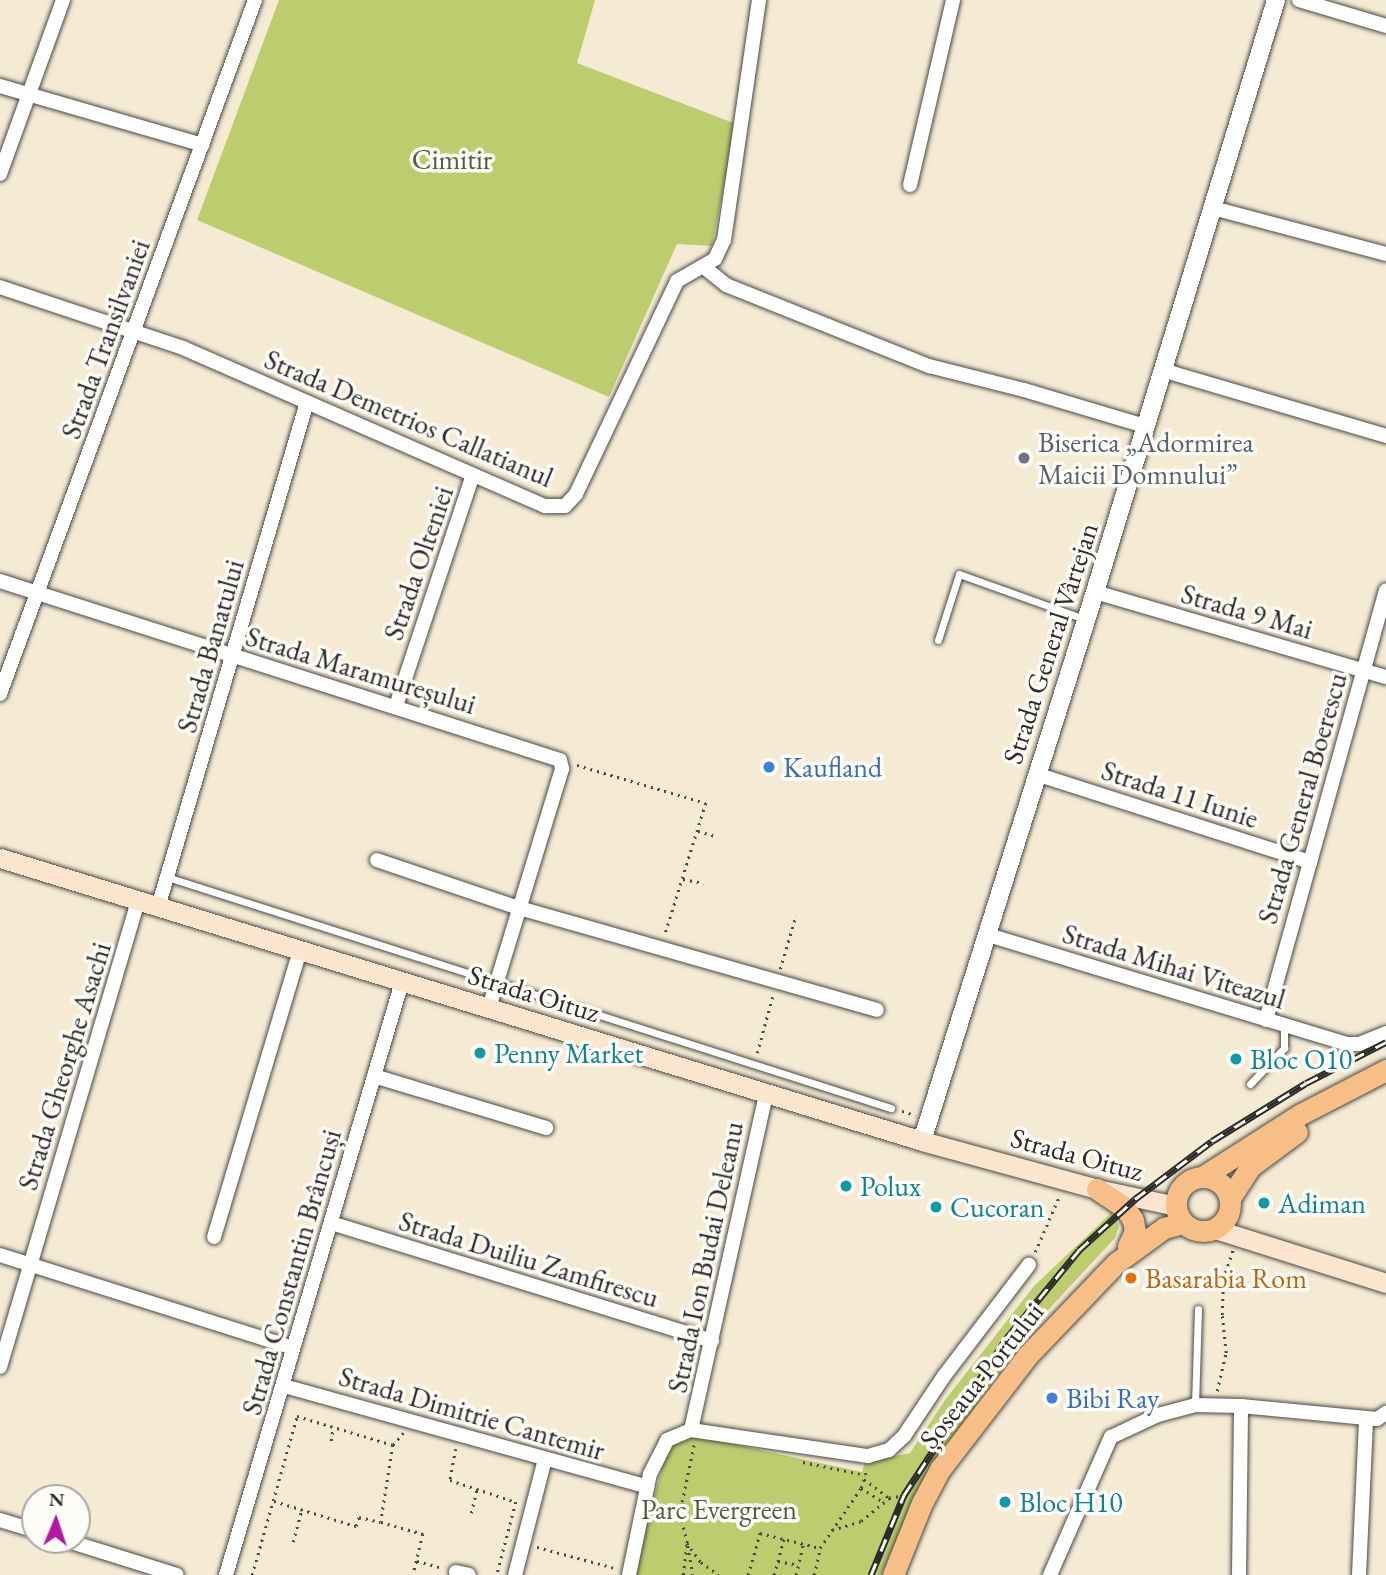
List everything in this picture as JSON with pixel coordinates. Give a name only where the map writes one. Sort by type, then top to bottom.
[{"type":"main road","name":"Strada Oituz","points":[[1,861],[159,904],[766,1094],[1180,1214]]},
{"type":"main road","points":[[1386,1071],[1301,1114],[1202,1177],[1183,1186],[1180,1214],[1195,1231],[1215,1229],[1386,1283]]},
{"type":"main road","points":[[1215,1229],[1228,1216],[1230,1198],[1251,1166],[1386,1071]]},
{"type":"main road","points":[[1202,1177],[1220,1183],[1230,1198]]},
{"type":"main road","points":[[1097,1189],[1125,1208],[1133,1220],[1135,1231],[1122,1255]]},
{"type":"main road","name":"Șoseaua Portului","points":[[893,1575],[922,1503],[941,1468],[966,1432],[1028,1355],[1122,1255],[1180,1214]]},
{"type":"street","points":[[0,174],[63,0]]},
{"type":"street","name":"Strada Transilvaniei","points":[[0,694],[255,0]]},
{"type":"street","points":[[759,0],[723,240],[715,259],[704,267],[726,285],[929,366],[1024,390],[1145,426]]},
{"type":"street","points":[[910,185],[953,0]]},
{"type":"street","name":"Strada General Vârtejan","points":[[922,1141],[985,934],[1095,592],[1276,0]]},
{"type":"street","points":[[1299,0],[1386,26]]},
{"type":"street","points":[[0,86],[203,145]]},
{"type":"street","points":[[1213,208],[1386,254]]},
{"type":"street","name":"Strada Demetrios Callatianul","points":[[0,287],[134,329],[545,506],[565,506],[576,494],[677,281],[692,270],[704,267]]},
{"type":"street","points":[[1162,370],[1386,436]]},
{"type":"street","name":"Strada Banatului","points":[[159,904],[307,402]]},
{"type":"street","name":"Strada Olteniei","points":[[396,706],[473,475]]},
{"type":"street","name":"Strada Maramureșului","points":[[0,581],[560,760]]},
{"type":"street","name":"Strada General Boerescu","points":[[1266,1020],[1386,590]]},
{"type":"street","name":"Strada 9 Mai","points":[[1095,592],[1386,677]]},
{"type":"street","points":[[489,1009],[562,769],[560,760]]},
{"type":"street","name":"Strada 11 Iunie","points":[[1036,774],[1310,862]]},
{"type":"street","points":[[377,860],[519,908],[877,1010]]},
{"type":"street","name":"Strada Gheorghe Asachi","points":[[0,1367],[139,899]]},
{"type":"street","name":"Strada Mihai Viteazul","points":[[985,934],[1348,1044],[1359,1044],[1386,1033]]},
{"type":"street","points":[[214,1237],[300,950]]},
{"type":"street","name":"Strada Constantin Brâncuși","points":[[226,1575],[402,982]]},
{"type":"street","points":[[374,1076],[546,1128]]},
{"type":"street","name":"Strada Ion Budai Deleanu","points":[[694,1430],[766,1094]]},
{"type":"street","name":"Strada Duiliu Zamfirescu","points":[[331,1223],[712,1341]]},
{"type":"street","points":[[0,1255],[293,1348]]},
{"type":"street","points":[[629,1573],[655,1459],[667,1440],[694,1430],[868,1456],[889,1450],[904,1436],[944,1376],[1029,1265]]},
{"type":"street","name":"Strada Dimitrie Cantemir","points":[[284,1386],[647,1487]]},
{"type":"street","points":[[1052,1574],[1111,1437],[1158,1415],[1195,1405],[1241,1406],[1377,1419],[1386,1413]]},
{"type":"street","points":[[1239,1575],[1241,1406]]},
{"type":"street","points":[[1359,1575],[1366,1418]]},
{"type":"street","points":[[515,1575],[545,1459]]},
{"type":"street","points":[[0,1520],[21,1527]]},
{"type":"street","points":[[91,1548],[177,1575]]},
{"type":"lane","points":[[938,640],[959,574],[1086,619]]},
{"type":"lane","points":[[167,877],[891,1108]]},
{"type":"lane","points":[[1250,1084],[1284,1048],[1284,1025]]},
{"type":"lane","points":[[1195,1405],[1198,1309]]},
{"type":"path","points":[[560,760],[704,801],[706,806],[661,948]]},
{"type":"path","points":[[698,831],[716,836]]},
{"type":"path","points":[[683,879],[704,883]]},
{"type":"path","points":[[754,1064],[796,915]]},
{"type":"path","points":[[891,1108],[929,1118]]},
{"type":"path","points":[[1029,1265],[1053,1218],[1065,1180]]},
{"type":"path","points":[[1213,1405],[1226,1353],[1222,1315],[1223,1279],[1237,1236]]},
{"type":"path","points":[[252,1575],[297,1416],[393,1445]]},
{"type":"path","points":[[381,1522],[393,1445],[411,1422]]},
{"type":"path","points":[[331,1441],[333,1427]]},
{"type":"path","points":[[693,1575],[681,1520],[694,1430]]},
{"type":"path","points":[[459,1435],[450,1480],[516,1502],[497,1575]]},
{"type":"path","points":[[814,1575],[820,1548],[861,1488],[868,1456]]},
{"type":"path","points":[[864,1479],[889,1498]]},
{"type":"path","points":[[861,1488],[885,1503]]},
{"type":"path","points":[[471,1513],[477,1489]]},
{"type":"path","points":[[832,1530],[861,1521],[889,1498],[904,1495],[922,1503]]},
{"type":"path","points":[[274,1500],[356,1525],[359,1517],[423,1534],[413,1575]]},
{"type":"path","points":[[293,1542],[303,1509]]},
{"type":"path","points":[[748,1575],[758,1534],[762,1532],[820,1548]]},
{"type":"path","points":[[774,1575],[783,1538]]},
{"type":"path","points":[[683,1575],[687,1543]]},
{"type":"path","points":[[687,1543],[701,1562],[719,1575]]},
{"type":"path","points":[[796,1575],[803,1543]]},
{"type":"path","points":[[523,1544],[629,1573]]},
{"type":"path","points":[[417,1561],[463,1573]]},
{"type":"path","points":[[778,1561],[798,1565]]},
{"type":"green space","name":"Cimitir","points":[[279,0],[595,0],[577,63],[736,124],[712,246],[677,244],[609,397],[197,220]]},
{"type":"green space","name":"Parc Evergreen","points":[[1112,1212],[1119,1226],[1115,1238],[1049,1309],[980,1399],[910,1510],[881,1575],[633,1575],[667,1450],[682,1437],[695,1436],[862,1472],[865,1462],[910,1453],[945,1400],[1034,1286]]},
{"type":"railway","points":[[871,1575],[904,1495],[1006,1339],[1079,1250],[1135,1199],[1212,1141],[1306,1083],[1386,1042]]},
{"type":"place","name":"Biserica „Adormirea Maicii Domnului”","points":[[1024,458]]},
{"type":"place","name":"Kaufland","points":[[769,767]]},
{"type":"place","name":"Penny Market","points":[[480,1053]]},
{"type":"place","name":"Bloc O10","points":[[1236,1059]]},
{"type":"place","name":"Polux","points":[[846,1186]]},
{"type":"place","name":"Adiman","points":[[1264,1203]]},
{"type":"place","name":"Cucoran","points":[[936,1207]]},
{"type":"place","name":"Basarabia Rom","points":[[1131,1278]]},
{"type":"place","name":"Bibi Ray","points":[[1052,1398]]},
{"type":"place","name":"Bloc H10","points":[[1005,1502]]}]
